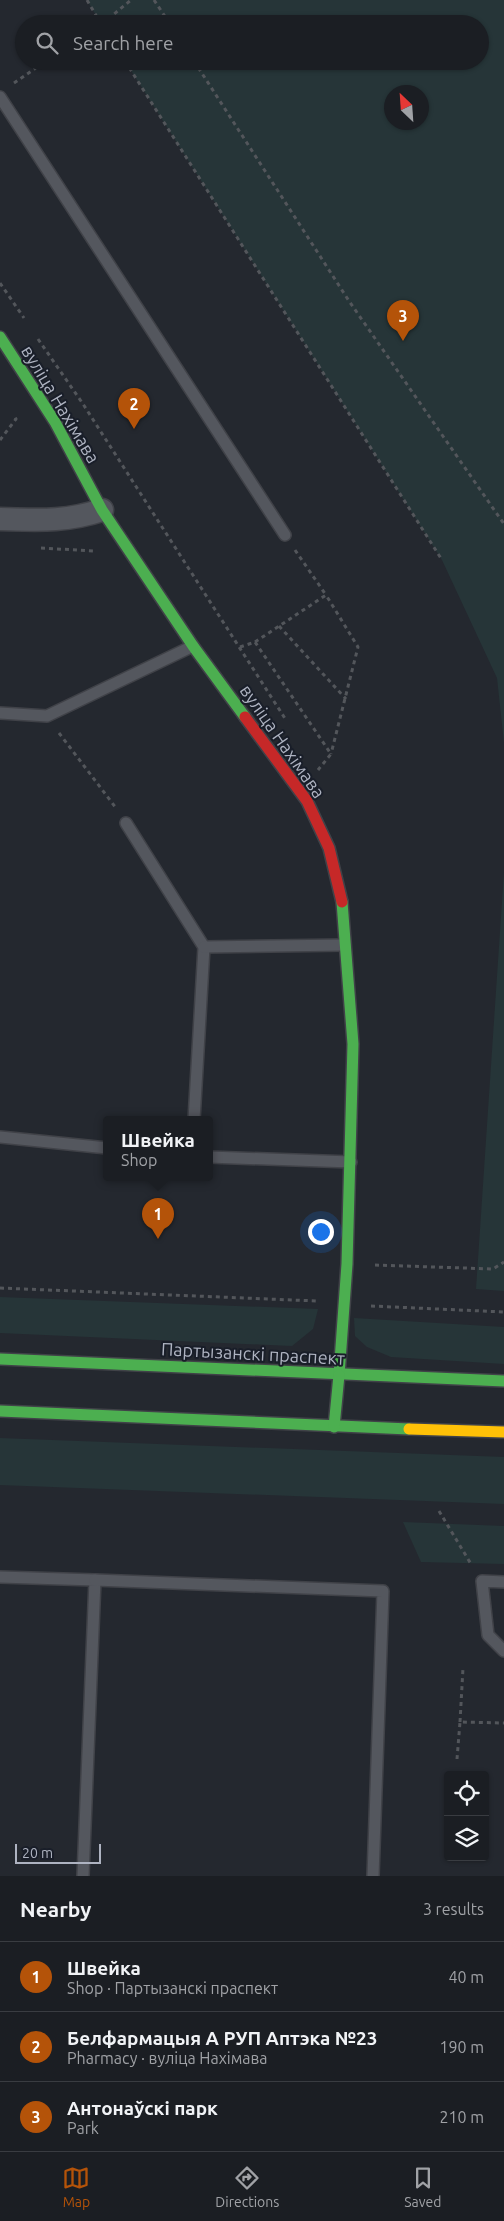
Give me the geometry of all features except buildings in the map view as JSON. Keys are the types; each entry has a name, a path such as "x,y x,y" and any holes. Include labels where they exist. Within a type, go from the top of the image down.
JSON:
{"street":[{"name":"вуліца Нахімава","path":"0,337 55,422 102,510 193,646 308,801 329,848 342,902 352,1044 351,1162 347,1264 334,1427"},
{"path":"0,519 54,520 79,518 102,510"},
{"name":"Партызанскі праспект","path":"0,1359 504,1382"},
{"path":"0,1411 334,1427 504,1432"}],"lane":[{"path":"0,97 285,535"},
{"path":"0,713 47,716 193,646"},
{"path":"126,822 204,947 194,1116"},
{"path":"204,947 346,945"},
{"path":"0,1137 103,1148"},
{"path":"213,1157 351,1162"},
{"path":"0,1577 382,1592 373,1876"},
{"path":"83,1876 95,1580"},
{"path":"504,1582 482,1581 488,1635 504,1651"}],"path":[{"path":"87,0 96,15"},
{"path":"112,15 130,0"},
{"path":"154,0 164,15"},
{"path":"8,87 33,70"},
{"path":"131,70 442,560"},
{"path":"200,70 349,302 504,524"},
{"path":"0,283 27,322"},
{"path":"38,338 83,404 240,647 255,642 326,595"},
{"path":"0,440 16,419 12,413"},
{"path":"37,548 130,552"},
{"path":"296,551 358,647 331,754 318,771"},
{"path":"214,606 218,603"},
{"path":"279,626 346,699"},
{"path":"255,642 331,754"},
{"path":"47,716 126,822"},
{"path":"366,1265 493,1269 504,1262"},
{"path":"0,1288 317,1301"},
{"path":"362,1305 504,1312"},
{"path":"439,1512 482,1581"},
{"path":"457,1759 463,1668"},
{"path":"460,1722 504,1723"}],"shaded area":[{"path":"87,0 504,0 504,743 497,678 442,560 131,70 489,70 489,15 96,15"},
{"path":"504,872 504,1291 476,1289"},
{"path":"0,1297 318,1309 313,1329 292,1346 0,1333"},
{"path":"354,1318 504,1327 504,1364 391,1357 367,1347 355,1336"},
{"path":"0,1438 504,1457 504,1504 0,1485"},
{"path":"403,1522 504,1526 504,1564 421,1562"}],"traffic: fast":[{"path":"0,337 55,422 102,510 193,646 245,717"},
{"path":"339,1375 347,1264 353,1044 342,902"},
{"path":"0,1359 504,1381"},
{"path":"334,1427 339,1375"},
{"path":"0,1411 409,1429"}],"traffic: slow":[{"path":"409,1429 504,1432"}],"traffic: jam":[{"path":"245,717 307,801 329,848 342,902"}],"place":[{"name":"Антонаўскі парк","path":"403,341"},
{"name":"Белфармацыя А РУП Аптэка №23","path":"134,429"},
{"name":"Швейка","path":"158,1239"}]}
